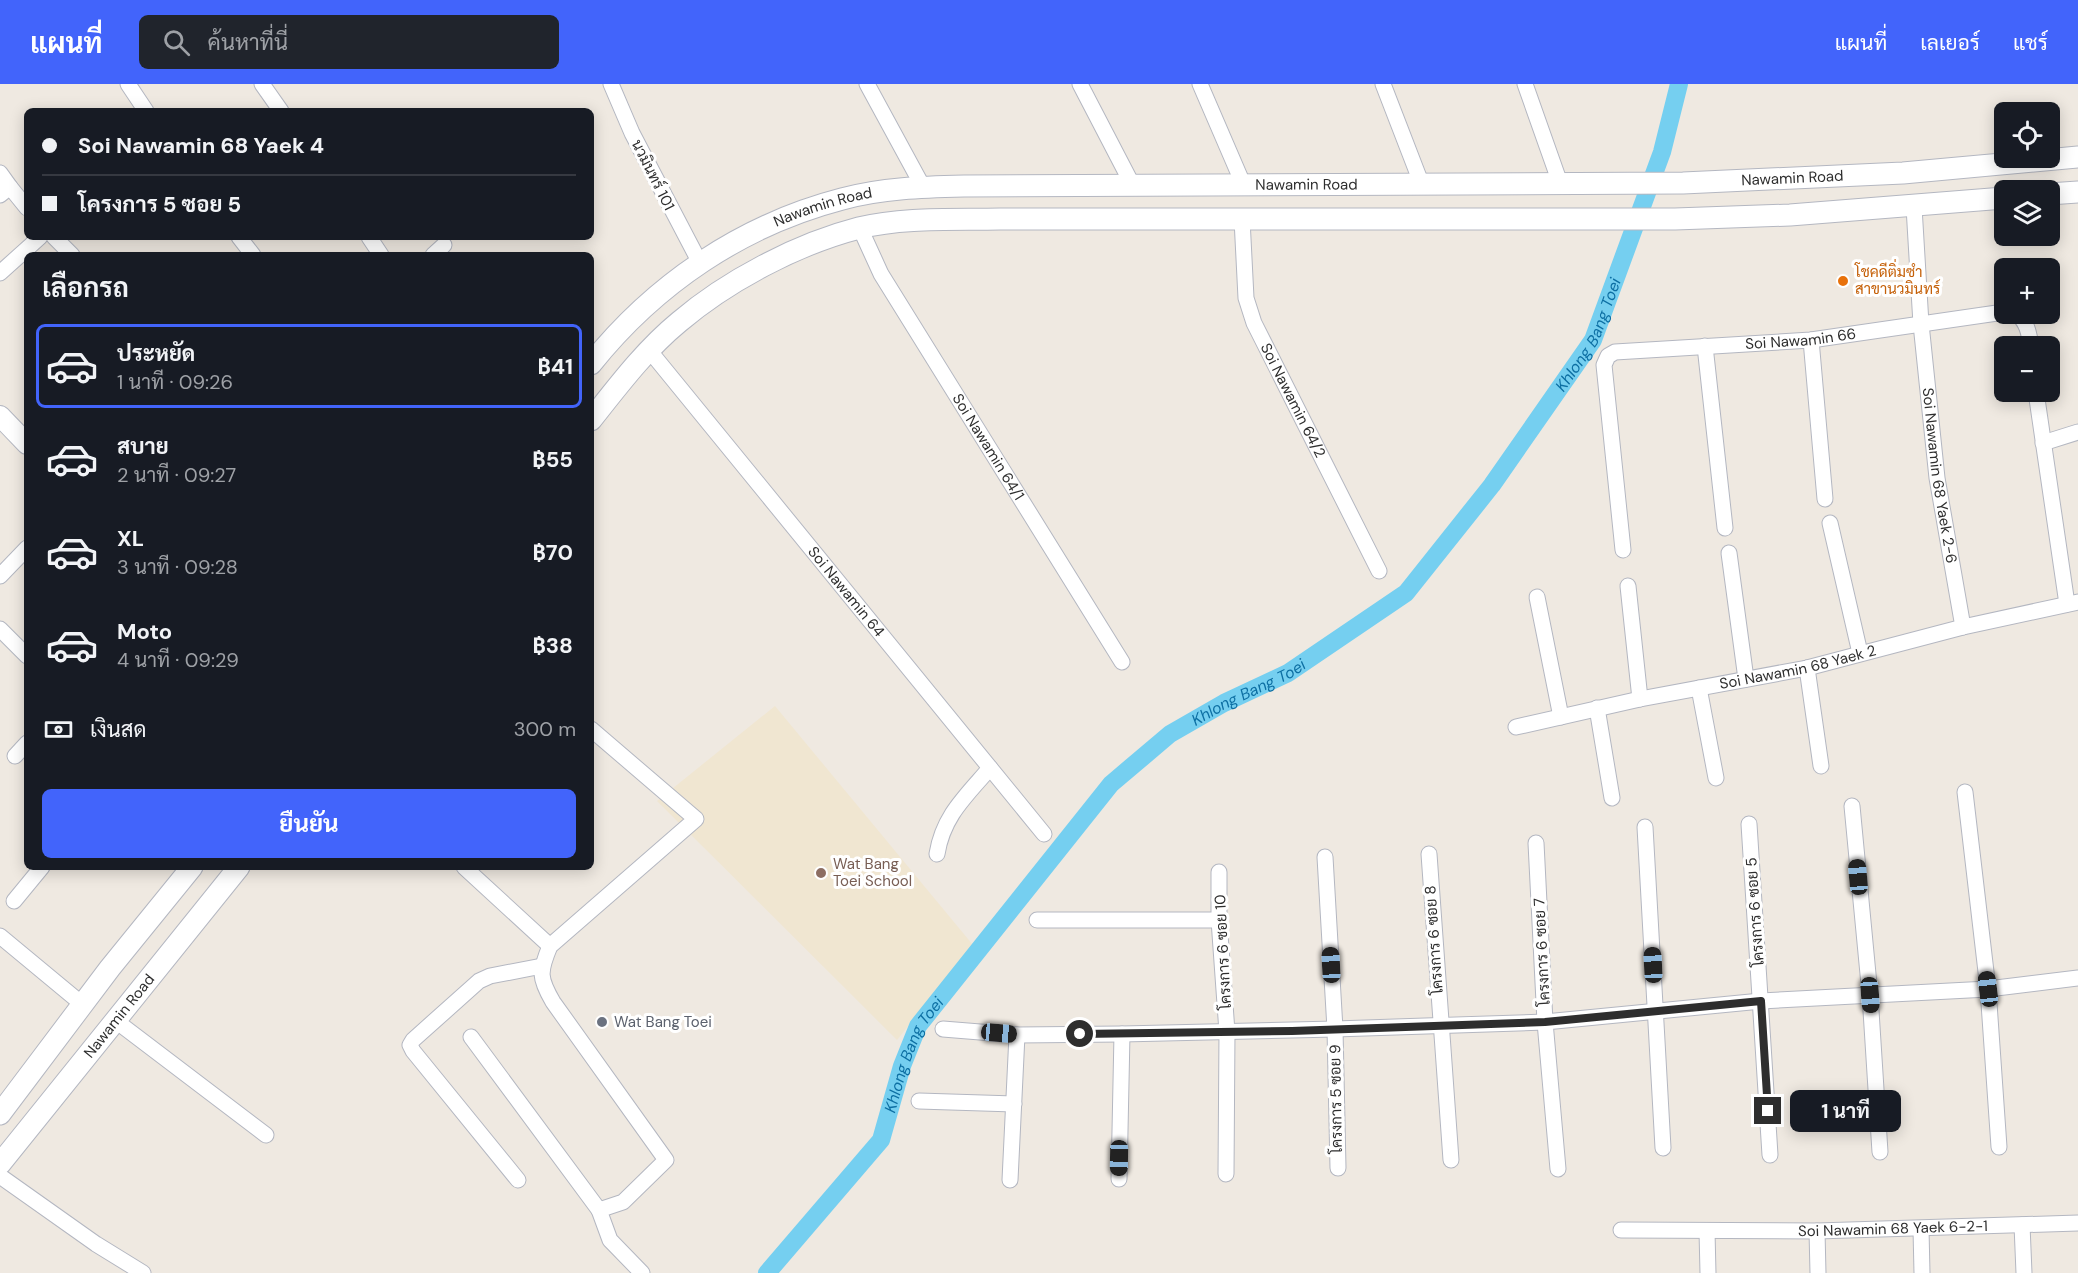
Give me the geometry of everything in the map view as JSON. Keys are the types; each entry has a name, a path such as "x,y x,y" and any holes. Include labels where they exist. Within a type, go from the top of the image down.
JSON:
{"main road":[{"name":"Nawamin Road","path":"594,360 625,324 649,302 700,263 752,233 811,208 843,198 884,191 922,187 1683,183 1903,173 2078,157"},
{"path":"2060,193 2078,192"},
{"name":"Nawamin Road","path":"594,416 649,350 678,322 702,304 745,277 811,245 860,228 900,222 946,220 1675,219 1790,215 1994,199"},
{"path":"0,1114 82,1004 190,870"},
{"name":"Nawamin Road","path":"0,1164 237,870"}],"street":[{"path":"128,84 144,108"},
{"name":"นวมินทร์ 101","path":"611,84 632,133 700,263"},
{"path":"867,84 922,187"},
{"path":"1080,84 1133,186"},
{"path":"1200,84 1244,186"},
{"path":"1383,84 1422,185"},
{"path":"1525,84 1560,183"},
{"path":"267,86 279,108"},
{"path":"0,173 5,191 24,206"},
{"name":"Soi Nawamin 68 Yaek 2-6","path":"1914,207 1921,324 1937,478 1963,627"},
{"name":"Soi Nawamin 64/2","path":"1242,219 1246,298 1254,323 1379,571"},
{"name":"Soi Nawamin 64/1","path":"860,228 881,274 1122,662"},
{"path":"0,273 37,240"},
{"path":"57,240 69,252"},
{"path":"241,240 251,252"},
{"name":"Soi Nawamin 66","path":"1623,550 1604,365 1608,356 1615,352 1811,340 1994,313"},
{"path":"1811,340 1825,499"},
{"path":"1705,346 1725,528"},
{"name":"Soi Nawamin 64","path":"649,350 1044,834"},
{"path":"2037,402 2072,603"},
{"path":"0,416 24,441"},
{"path":"2043,443 2078,432"},
{"path":"1830,523 1860,653"},
{"path":"0,576 24,551"},
{"path":"1729,553 1746,679"},
{"path":"1628,586 1640,699"},
{"path":"1537,597 1561,717"},
{"name":"Soi Nawamin 68 Yaek 2","path":"1516,727 1640,699 1808,668 1963,627 2072,603"},
{"path":"0,629 24,653"},
{"path":"1808,668 1821,766"},
{"path":"1699,688 1716,778"},
{"path":"1597,708 1612,798"},
{"path":"594,732 696,819 550,946 542,966 542,983 553,1002 666,1160 623,1202 599,1210"},
{"path":"15,756 24,746"},
{"path":"937,854 947,819 990,768"},
{"path":"1965,792 1988,989 1999,1147"},
{"path":"1852,806 1870,995 1880,1152"},
{"name":"โครงการ 6 ซอย 5","path":"1749,824 1770,1155"},
{"path":"1645,827 1663,1148"},
{"name":"โครงการ 6 ซอย 7","path":"1536,843 1545,1022 1558,1169"},
{"name":"โครงการ 6 ซอย 8","path":"1429,854 1450,1160"},
{"name":"โครงการ 5 ซอย 9","path":"1325,857 1335,1029 1338,1168"},
{"path":"14,901 40,870"},
{"path":"467,870 550,946"},
{"name":"โครงการ 6 ซอย 10","path":"1219,872 1219,921 1227,1032 1226,1174"},
{"path":"1037,920 1219,921"},
{"path":"0,936 82,1004"},
{"path":"518,1180 410,1046 413,1040 479,981 490,976 542,966"},
{"path":"943,1029 1017,1035 1122,1034 1545,1022 1761,1001 1988,989 2078,978"},
{"path":"116,1021 266,1135"},
{"path":"1119,1179 1122,1034"},
{"path":"1010,1180 1017,1035"},
{"path":"471,1037 599,1210 610,1240 642,1273"},
{"path":"919,1101 1014,1104"},
{"path":"0,1176 96,1244 143,1273"},
{"name":"Soi Nawamin 68 Yaek 6-2-1","path":"1621,1230 1817,1231 2078,1223"},
{"path":"2022,1225 2024,1273"},
{"path":"1921,1229 1922,1273"},
{"path":"1707,1231 1708,1273"},
{"path":"1817,1231 1818,1273"}],"shaded area":[{"name":"Wat Bang Toei School","path":"775,706 973,945 897,1040 657,801"}],"waterway":[{"name":"Khlong Bang Toei","path":"767,1273 881,1140 902,1066 918,1026 1111,784 1170,734 1224,703 1288,673 1406,593 1492,485 1593,340 1662,152 1679,84"}],"place":[{"name":"โชคดีติ่มซำ สาขานวมินทร์","path":"1843,281"},
{"name":"Wat Bang Toei School","path":"821,873"},
{"name":"Wat Bang Toei","path":"602,1022"}],"route":[{"path":"1080,1034 1292,1031 1545,1022 1761,1001 1768,1111"}]}
